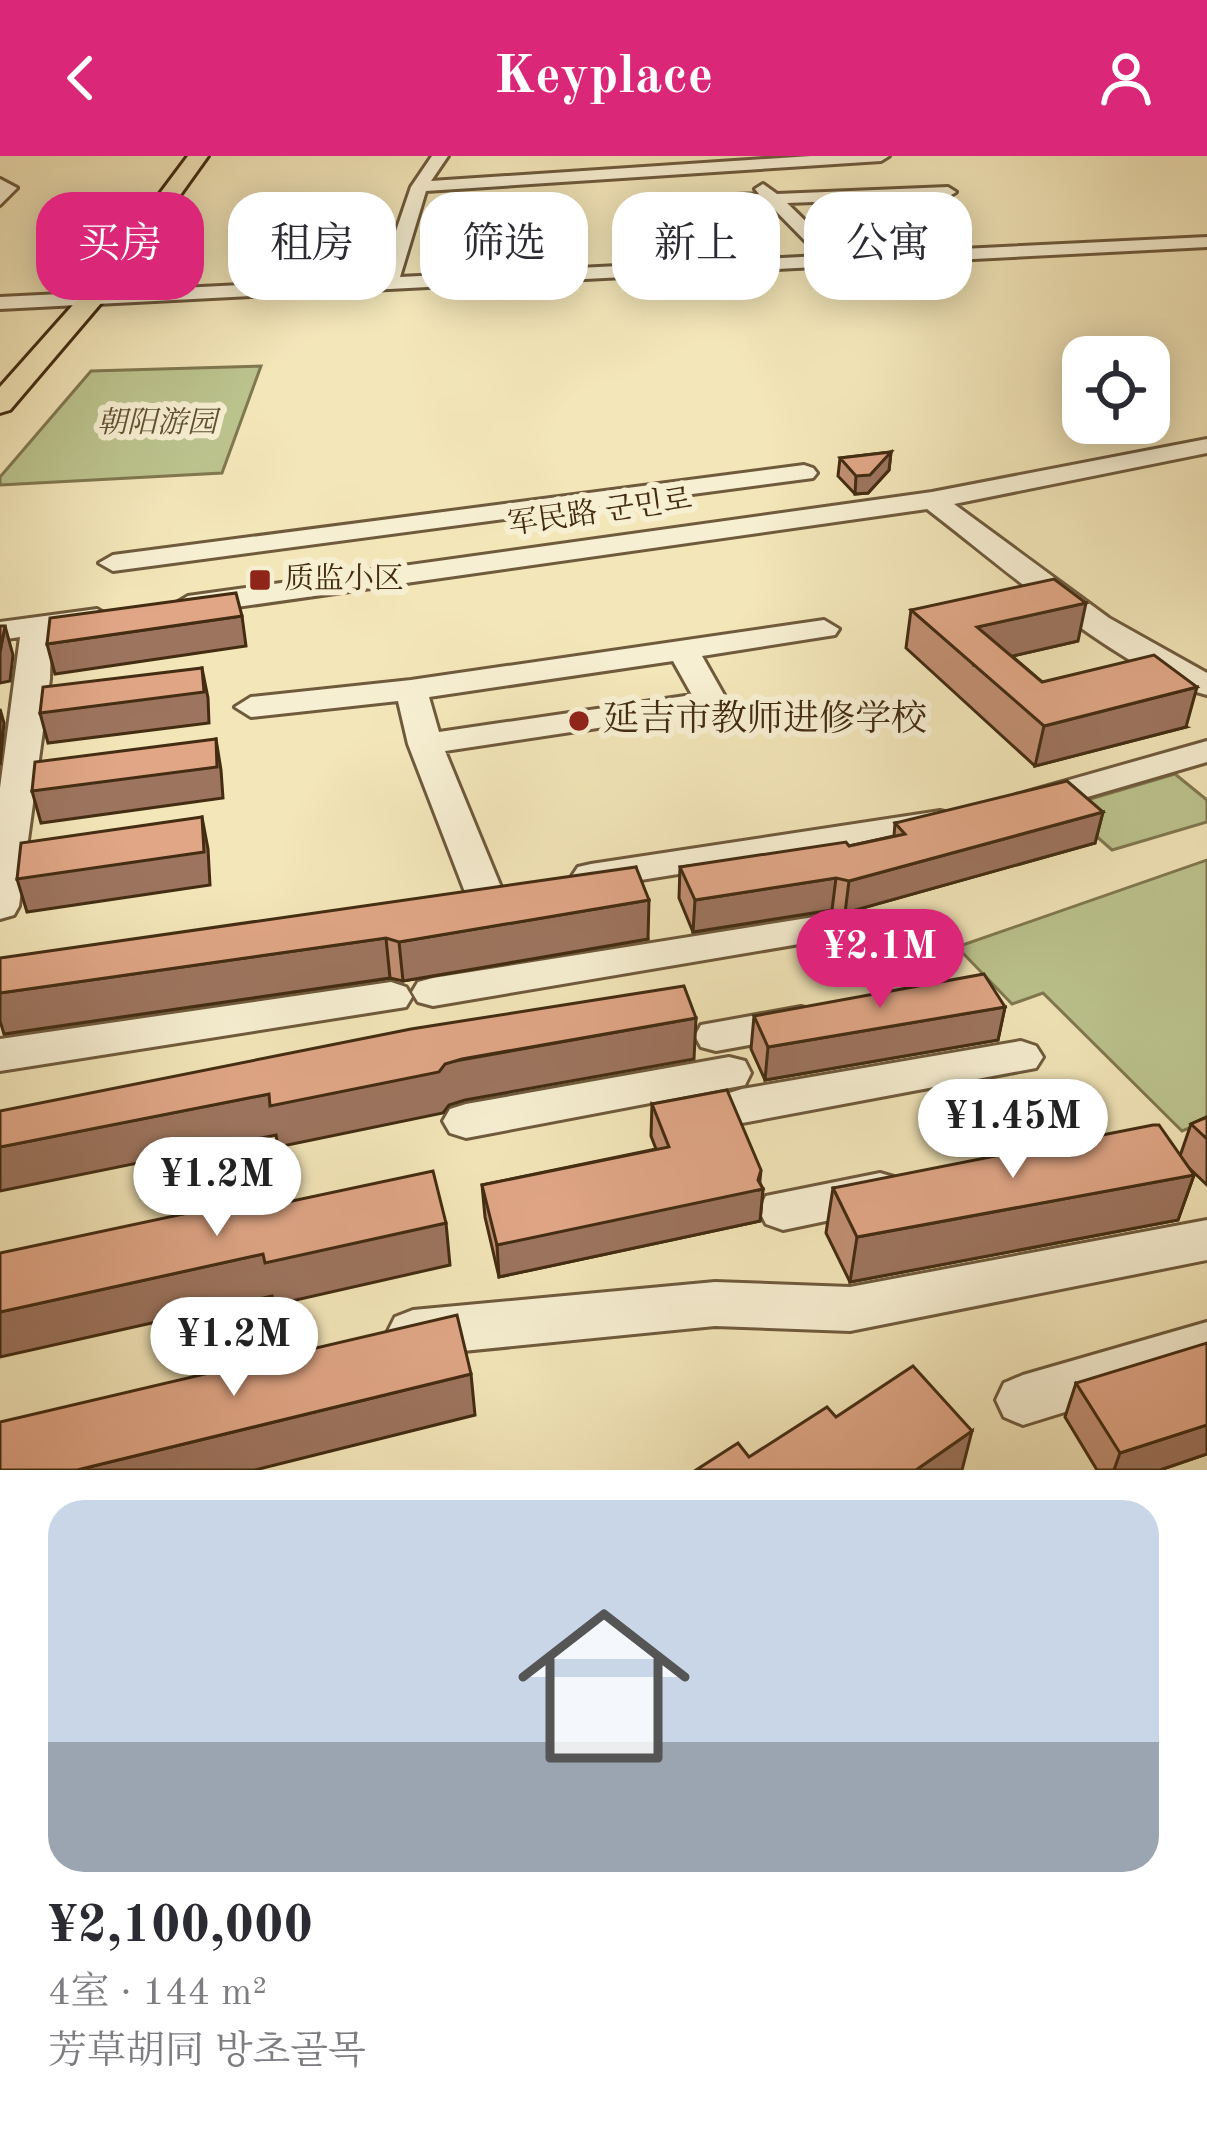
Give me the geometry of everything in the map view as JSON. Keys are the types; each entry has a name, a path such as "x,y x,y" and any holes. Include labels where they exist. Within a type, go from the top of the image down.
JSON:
{"main road":[{"path":"175,192 198,156"},
{"path":"0,404 95,300"}],"street":[{"path":"396,258 419,187 440,156"},
{"path":"419,187 881,156"},
{"path":"755,179 765,192"},
{"path":"0,184 9,188 0,200"},
{"path":"780,208 804,231"},
{"path":"972,252 1207,242"},
{"path":"396,280 804,259"},
{"path":"0,303 58,300"},
{"name":"军民路 군민로","path":"160,609 932,500 1207,446"},
{"path":"113,563 804,473"},
{"path":"932,500 1093,620 1167,667 1207,685"},
{"path":"523,509 548,554"},
{"path":"0,632 114,615"},
{"path":"0,906 34,679 36,626"},
{"path":"251,707 411,690 824,629"},
{"path":"425,744 712,702 683,650"},
{"path":"411,690 425,744 484,892"},
{"path":"438,899 983,813 1207,751"},
{"path":"0,1055 833,927"},
{"path":"729,1072 848,1014"},
{"path":"466,1121 729,1072 1021,1057"},
{"path":"783,1210 920,1184"},
{"path":"364,1342 472,1325 715,1304 850,1310 1207,1240"},
{"path":"1023,1400 1207,1345"}],"green space":[{"name":"朝阳游园","path":"261,366 222,473 0,485 0,477 91,371"},
{"path":"1175,774 1207,800 1207,822 1112,850 1063,807"},
{"path":"1207,860 1207,1121 1182,1131 1043,993 1012,1004 957,947"}],"building":[{"path":"891,452 870,475 856,476 840,458"},
{"path":"1054,579 1086,603 977,627 1042,682 1154,655 1197,687 1044,726 911,610"},
{"path":"236,593 242,616 47,644 50,618"},
{"path":"202,668 204,692 40,713 43,687"},
{"path":"216,739 217,767 32,791 35,762"},
{"path":"1067,781 1103,812 849,881 836,878 695,900 680,867 846,842 849,846 905,834 895,823"},
{"path":"202,817 204,852 17,879 21,843"},
{"path":"636,867 649,900 399,942 386,938 0,993 0,958"},
{"path":"984,974 1005,1007 768,1047 754,1016"},
{"path":"684,986 696,1018 462,1059 445,1064 439,1072 270,1106 269,1094 0,1147 0,1111 411,1029"},
{"path":"727,1090 761,1170 758,1180 763,1189 497,1245 482,1185 669,1147 652,1104"},
{"path":"1207,1117 1207,1139 1191,1124"},
{"path":"1159,1125 1194,1175 857,1237 833,1188"},
{"path":"433,1171 446,1223 265,1263 263,1254 0,1312 0,1253 263,1197 264,1207"},
{"path":"457,1315 471,1374 77,1470 0,1470 0,1422"},
{"path":"1207,1343 1207,1425 1120,1453 1076,1383"},
{"path":"913,1366 972,1431 916,1470 696,1470 738,1443 749,1457 827,1407 836,1417"}],"place":[{"name":"质监小区","path":"260,580"},
{"name":"延吉市教师进修学校","path":"579,721"}]}
